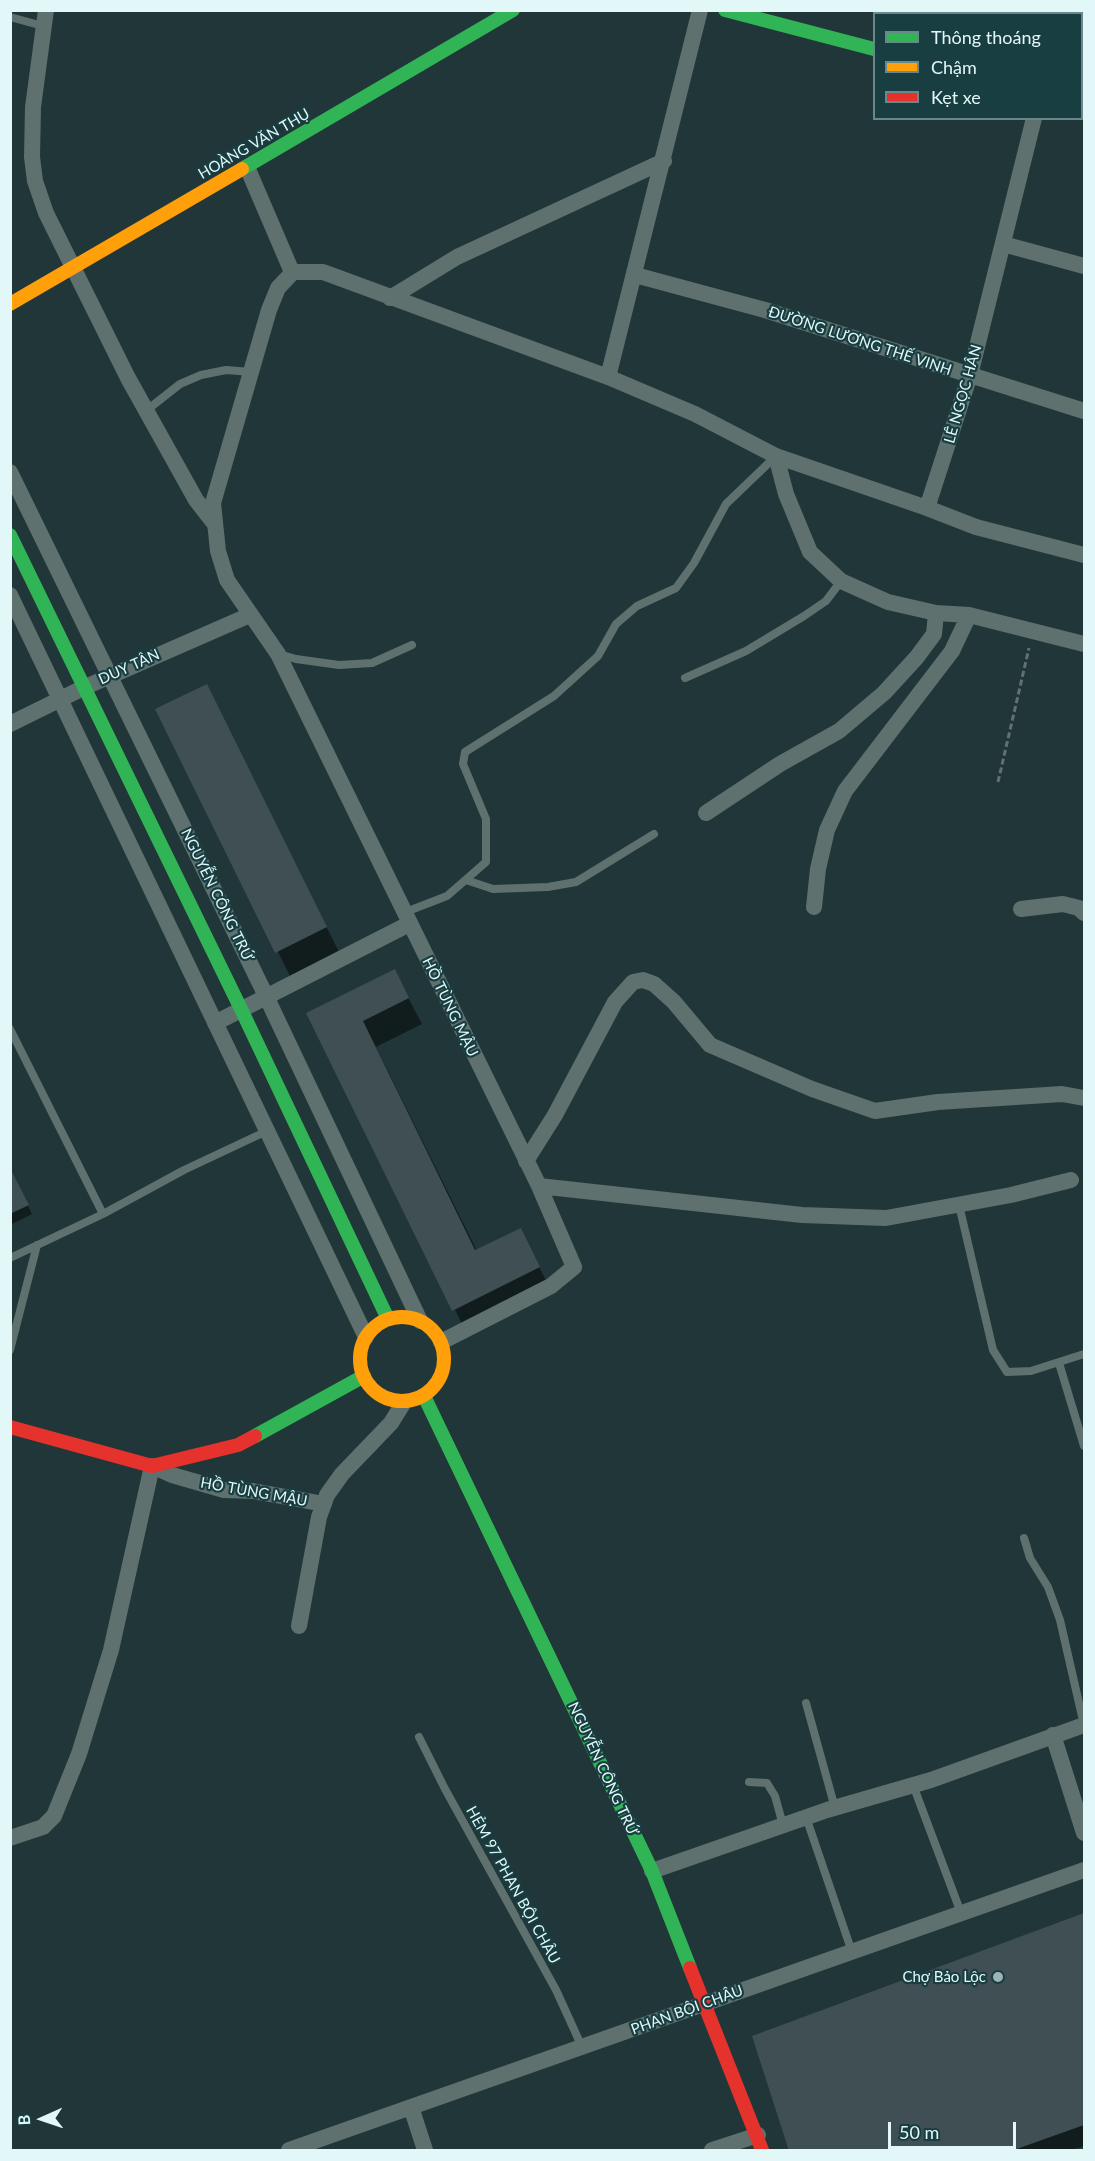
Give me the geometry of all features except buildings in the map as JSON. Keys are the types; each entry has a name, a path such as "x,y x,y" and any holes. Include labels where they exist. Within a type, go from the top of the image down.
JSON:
{"street":[{"name":"HOÀNG VĂN THỤ","path":"10,304 513,10"},
{"path":"608,377 700,10"},
{"path":"725,10 873,49"},
{"path":"44,18 33,107 32,157 35,181 46,213 147,410 196,500 214,523"},
{"name":"LÊ NGỌC HÂN","path":"927,508 970,375 1034,120"},
{"path":"390,298 457,257 664,161"},
{"path":"247,167 292,272"},
{"path":"1003,244 1084,266"},
{"path":"214,523 213,503 268,310 278,288 292,272 323,272 608,377 695,414 776,456 976,527 1084,555"},
{"name":"ĐƯỜNG LƯƠNG THẾ VINH","path":"635,275 765,310 1084,411"},
{"path":"776,456 789,503 810,552 841,581 888,602 936,613 969,615 1084,644"},
{"name":"NGUYỄN CÔNG TRỨ","path":"10,472 111,675 420,1321"},
{"name":"HỒ TÙNG MẬU","path":"214,523 227,580 278,654 406,919 539,1186 574,1267 550,1286 441,1342"},
{"name":"NGUYỄN CÔNG TRỨ","path":"10,535 241,1009 388,1319"},
{"path":"10,596 366,1337"},
{"path":"706,813 780,764 839,731 884,693 917,657 934,634 936,613"},
{"name":"DUY TÂN","path":"10,724 111,675 250,615"},
{"path":"814,907 818,869 827,830 845,792 873,751 916,701 952,651 969,615"},
{"path":"1022,909 1063,904 1079,908 1084,913"},
{"path":"215,1023 406,919"},
{"path":"526,1161 555,1115 615,1002 633,982 643,980 654,984 674,1002 710,1045 813,1089 875,1111 938,1102 1062,1094 1084,1098"},
{"path":"539,1186 846,1218 894,1217 1071,1180"},
{"path":"400,1317 420,1321 436,1333 441,1342 444,1352 442,1372 432,1389 424,1395 404,1402 394,1401 376,1392 364,1376 360,1356 366,1337 388,1319 400,1317"},
{"name":"HỒ TÙNG MẬU","path":"152,1466 238,1445 364,1376"},
{"name":"NGUYỄN CÔNG TRỨ","path":"424,1395 652,1871 760,2143"},
{"path":"299,1626 327,1495 342,1474 391,1423 404,1402"},
{"name":"HỒ TÙNG MẬU","path":"10,1426 152,1466 172,1475 224,1490 253,1491 324,1504"},
{"path":"10,1838 43,1827 54,1816 79,1754 111,1650 152,1466"},
{"path":"652,1871 806,1817 913,1785 1084,1725"},
{"path":"1053,1736 1084,1833"},
{"name":"PHAN BỘI CHÂU","path":"289,2151 1084,1870"},
{"path":"411,2108 425,2151"},
{"path":"712,2151 760,2143"}],"lane":[{"path":"10,17 44,18"},
{"path":"147,410 180,384 201,375 226,370 251,372"},
{"path":"406,919 447,896 486,862 486,819 463,764 465,752 554,696 598,656 616,624 637,606 676,588 694,563 726,504 776,456"},
{"path":"685,678 746,651 804,616 826,601 841,581"},
{"path":"278,654 339,665 372,663 412,645"},
{"path":"465,880 493,889 548,887 576,882 654,834"},
{"path":"10,1029 103,1214"},
{"path":"10,1258 103,1214 184,1170 267,1131"},
{"path":"959,1205 993,1350 1007,1372 1031,1371 1084,1354"},
{"path":"10,1350 37,1245"},
{"path":"1059,1363 1084,1446"},
{"path":"1024,1538 1030,1558 1048,1587 1060,1620 1084,1725"},
{"path":"806,1703 835,1808"},
{"name":"HẺM 97 PHAN BỘI CHÂU","path":"419,1737 445,1789 556,1990 582,2047"},
{"path":"749,1782 767,1783 775,1796 783,1825"},
{"path":"913,1785 961,1913"},
{"path":"806,1817 852,1952"}],"path":[{"path":"998,782 1032,631"}],"traffic: fast":[{"path":"242,169 513,10"},
{"path":"725,10 873,49"},
{"path":"10,535 241,1009 388,1319"},
{"path":"255,1436 364,1376"},
{"path":"424,1396 652,1871 690,1968"}],"traffic: slow":[{"path":"10,304 242,169"},
{"path":"402,1317 418,1320 432,1329 441,1343 444,1359 441,1375 432,1389 418,1398 402,1401 386,1398 372,1389 363,1375 360,1359 363,1343 372,1329 386,1320 402,1317"}],"traffic: jam":[{"path":"10,1427 152,1466 238,1445 255,1436"},
{"path":"690,1968 762,2150"}],"place":[{"name":"Chợ Bảo Lộc","path":"998,1977"}]}
